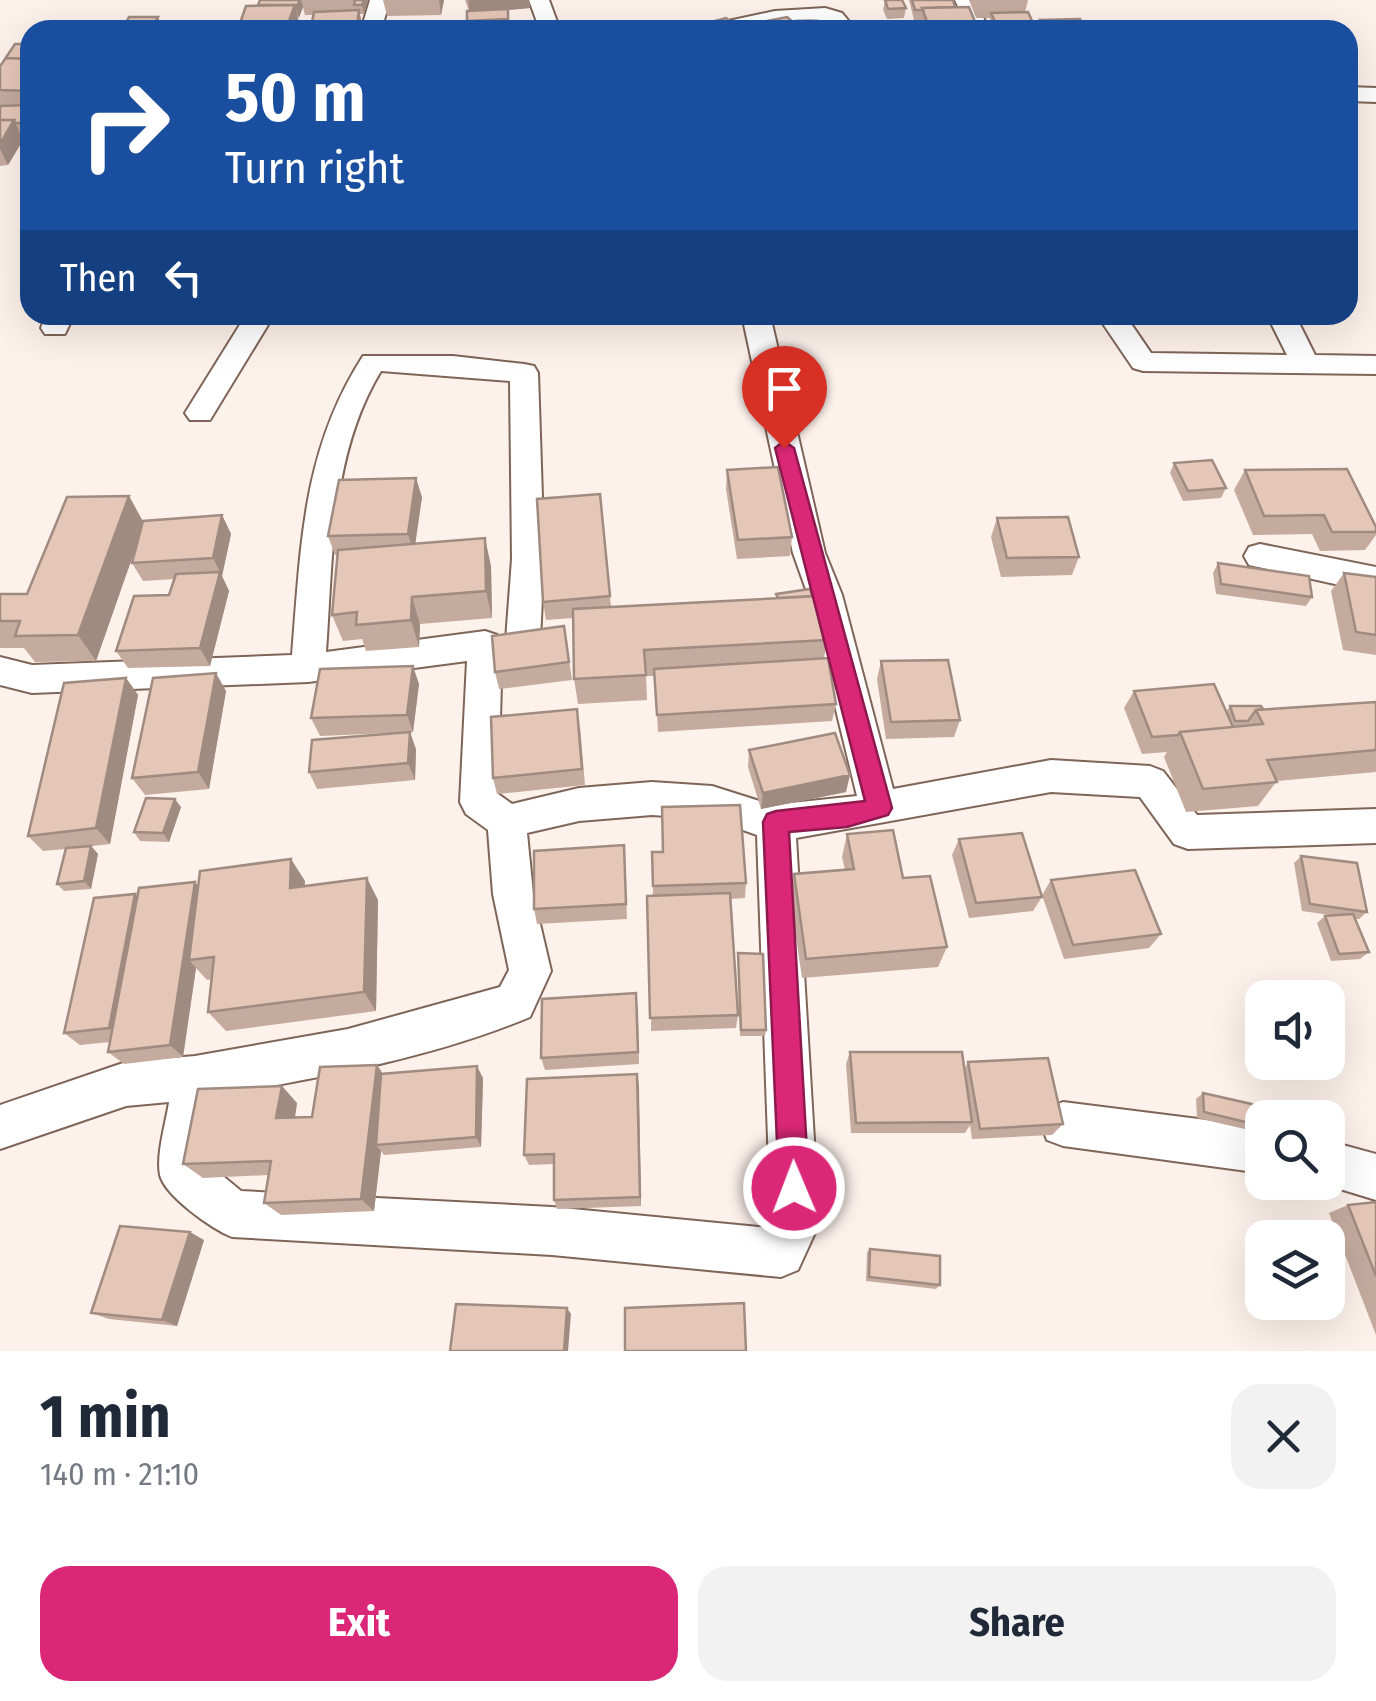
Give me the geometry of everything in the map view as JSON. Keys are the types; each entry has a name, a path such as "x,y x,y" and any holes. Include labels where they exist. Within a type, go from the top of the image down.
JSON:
{"street":[{"path":"747,20 824,14 838,20"},
{"path":"200,413 254,325"},
{"path":"758,325 810,554 825,595 879,808"},
{"path":"1118,325 1143,362 1376,365"},
{"path":"1286,325 1306,364"},
{"path":"308,668 321,508 350,400 373,362 453,365 524,374 528,559 523,640"},
{"path":"1260,556 1376,580"},
{"path":"787,599 825,595"},
{"path":"0,671 32,679 308,668 557,633"},
{"path":"0,1127 126,1084 195,1078 348,1051 479,1017 515,1002 530,972 513,894 507,822 479,802 485,645"},
{"path":"507,822 548,810 623,797 704,801 776,822 847,816 1053,776 1150,782 1188,832 1376,826"},
{"path":"195,1078 182,1172 232,1214 552,1231 780,1253 795,1224 776,822"},
{"path":"1063,1124 1245,1148"},
{"path":"1345,1169 1376,1177"}],"building":[{"path":"260,0 300,0 296,8 258,5"},
{"path":"885,0 902,0 906,8 888,9"},
{"path":"912,0 953,0 955,7 915,10"},
{"path":"295,5 289,20 241,20 246,6"},
{"path":"969,7 974,20 926,20 922,8"},
{"path":"508,9 508,19 467,20 467,11"},
{"path":"359,10 358,20 312,20 314,12"},
{"path":"1028,12 1032,20 994,20 991,13"},
{"path":"129,17 158,17 156,20 127,20"},
{"path":"15,44 20,44 20,59 6,58 3,62"},
{"path":"6,58 20,59 20,91 0,90 0,66"},
{"path":"20,105 20,123 0,120 0,106"},
{"path":"0,120 14,120 0,144"},
{"path":"1212,460 1226,488 1188,491 1174,463"},
{"path":"778,467 792,537 738,540 727,470"},
{"path":"1347,469 1376,532 1332,532 1324,515 1264,516 1245,470"},
{"path":"416,478 408,534 328,536 339,480"},
{"path":"600,494 610,596 543,602 537,499"},
{"path":"129,496 78,635 15,636 20,621 0,621 0,594 27,594 67,497"},
{"path":"222,515 213,558 132,563 143,521"},
{"path":"1068,517 1079,557 1007,558 997,518"},
{"path":"485,538 486,591 412,597 411,620 356,625 357,612 332,615 338,550"},
{"path":"1218,563 1309,576 1312,597 1221,584"},
{"path":"220,572 200,648 116,651 134,596 169,595 176,574"},
{"path":"1344,573 1376,577 1376,635 1356,632"},
{"path":"810,589 812,596 778,598 776,594"},
{"path":"819,596 827,640 644,650 646,675 574,679 573,609"},
{"path":"564,626 569,662 495,672 492,636"},
{"path":"828,658 836,704 657,715 654,669"},
{"path":"948,660 960,720 891,722 881,661"},
{"path":"413,666 407,715 311,718 320,669"},
{"path":"216,673 198,772 132,778 153,678"},
{"path":"126,678 96,828 28,836 64,683"},
{"path":"1214,684 1233,727 1152,737 1134,691"},
{"path":"1376,702 1376,750 1267,760 1277,782 1203,789 1180,732 1263,724 1256,710"},
{"path":"1230,706 1263,709 1256,710 1248,721 1235,721"},
{"path":"577,709 582,769 493,778 491,717"},
{"path":"410,732 408,763 309,772 312,740"},
{"path":"835,733 850,775 763,793 749,750"},
{"path":"146,798 175,799 163,833 134,832"},
{"path":"740,805 746,883 653,886 652,852 663,852 662,807"},
{"path":"893,830 903,878 930,876 947,947 806,959 794,874 854,869 847,834"},
{"path":"1022,833 1042,897 976,903 959,839"},
{"path":"624,845 626,904 534,909 534,851"},
{"path":"91,846 84,881 57,884 66,848"},
{"path":"1301,856 1357,863 1367,912 1310,904"},
{"path":"291,859 290,888 367,878 364,992 208,1012 214,957 189,960 200,871"},
{"path":"1135,870 1161,934 1073,945 1051,880"},
{"path":"195,882 170,1045 108,1052 139,888"},
{"path":"730,893 738,1015 650,1018 647,896"},
{"path":"135,894 109,1028 64,1033 94,898"},
{"path":"1353,914 1369,952 1339,954 1325,916"},
{"path":"738,953 763,954 766,1030 741,1030"},
{"path":"636,993 638,1052 541,1058 542,999"},
{"path":"850,1052 962,1052 972,1122 856,1123"},
{"path":"1048,1058 1063,1124 980,1129 968,1062"},
{"path":"377,1065 361,1199 264,1203 271,1161 183,1164 198,1089 282,1086 276,1118 312,1117 320,1067"},
{"path":"477,1066 476,1137 376,1145 381,1074"},
{"path":"637,1074 640,1197 554,1200 554,1154 524,1155 527,1079"},
{"path":"1203,1093 1245,1103 1245,1122 1204,1112"},
{"path":"1376,1202 1376,1276 1348,1205"},
{"path":"120,1226 190,1232 162,1320 91,1313"},
{"path":"870,1249 940,1256 940,1285 869,1277"},
{"path":"744,1303 746,1351 625,1351 625,1308"},
{"path":"456,1304 567,1308 564,1351 450,1351"}],"route":[{"path":"784,448 879,808 847,816 776,822 794,1188"}]}
